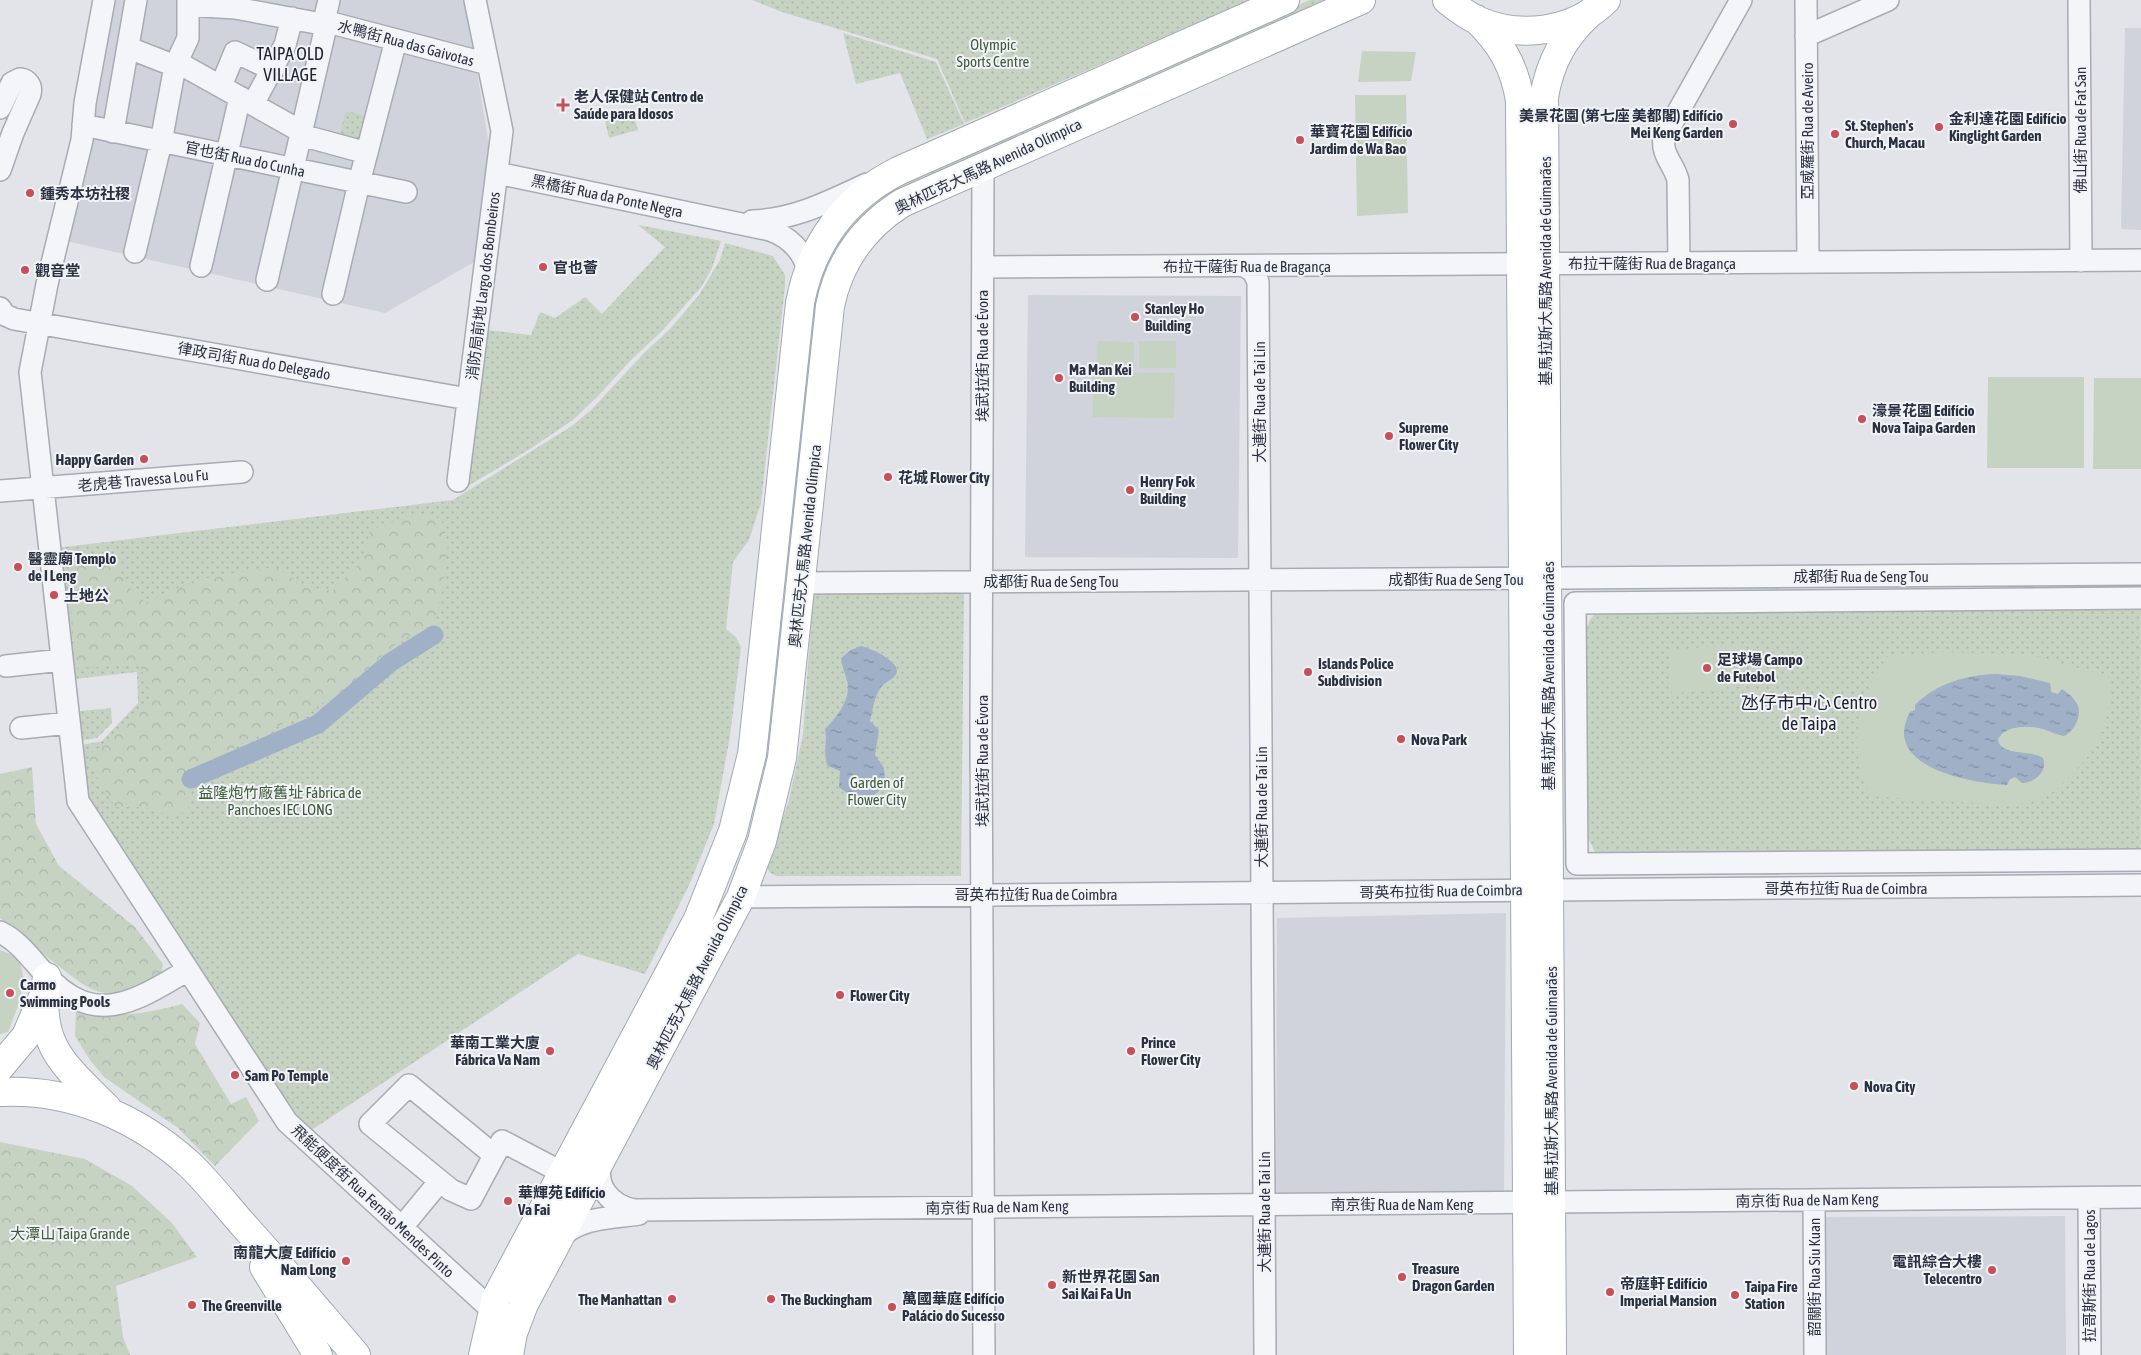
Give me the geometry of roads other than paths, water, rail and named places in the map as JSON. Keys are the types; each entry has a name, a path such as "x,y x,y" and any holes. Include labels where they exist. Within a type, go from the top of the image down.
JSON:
{"main road":[{"name":"奧林匹克大馬路 Avenida Olímpica","path":"483,1355 496,1298 698,919 734,832 752,754 800,303 808,270 825,237 842,214 862,194 898,171 1285,0"},
{"name":"奧林匹克大馬路 Avenida Olímpica","path":"509,1355 513,1333 521,1311 740,897 762,841 782,758 830,306 840,272 851,252 862,237 892,209 910,199 1361,0"},
{"path":"1454,7 1496,27 1515,31 1534,31 1571,23 1598,6"},
{"name":"基馬拉斯大馬路 Avenida de Guimarães","path":"1528,1355 1539,1203 1533,264 1544,97 1548,78 1554,59 1564,41 1576,26 1598,6"},
{"name":"基馬拉斯大馬路 Avenida de Guimarães","path":"1454,7 1490,33 1502,48 1511,65 1517,83 1533,264"},
{"path":"768,603 781,599 794,602 801,585 797,568 784,568 773,561"},
{"path":"0,1067 19,1046 32,1025 42,1001 47,977 44,1012 53,1047 68,1069 112,1113"},
{"path":"0,1092 62,1096 112,1113 150,1133 191,1166 227,1207 316,1335 356,1355"},
{"name":"基馬拉斯大馬路 Avenida de Guimarães","path":"1539,1203 1552,1355"}],"street":[{"name":"飛能便度街 Rua Fernão Mendes Pinto","path":"104,0 86,93 83,131 47,284 30,372 78,801 287,1122 493,1311"},
{"path":"113,132 136,0"},
{"path":"267,280 326,23 329,0"},
{"name":"消防局前地 Largo dos Bombeiros","path":"458,481 502,131 476,0"},
{"path":"1679,263 1678,180 1675,170 1665,153 1664,139 1667,130 1741,0"},
{"name":"亞威羅街 Rua de Aveiro","path":"1806,0 1808,262"},
{"path":"1806,36 1888,0"},
{"name":"佛山街 Rua de Fat San","path":"2079,0 2081,260"},
{"path":"135,252 161,142 176,64 188,38 188,3"},
{"name":"水鴨街 Rua das Gaivotas","path":"188,3 236,4 292,18 326,23 488,64"},
{"path":"201,266 227,155 247,101 273,70 285,45 292,18"},
{"path":"98,31 130,42 221,86 301,134 366,154"},
{"path":"333,294 359,182 396,40"},
{"path":"221,86 235,52 273,70"},
{"path":"0,108 12,83 18,80 26,82 30,86 31,93 6,130 0,170"},
{"path":"86,93 120,100"},
{"name":"官也街 Rua do Cunha","path":"83,131 113,132 406,192"},
{"name":"埃武拉街 Rua de Évora","path":"982,167 984,267 981,274 984,1355"},
{"name":"黑橋街 Rua da Ponte Negra","path":"717,218 760,220 788,216 815,208 898,171"},
{"name":"黑橋街 Rua da Ponte Negra","path":"497,173 766,228 779,233 791,242 800,252 808,270"},
{"name":"布拉干薩街 Rua de Bragança","path":"984,267 2141,260"},
{"path":"1244,266 1253,271 1258,282"},
{"path":"1258,282 1262,271 1272,266"},
{"name":"大連街 Rua de Tai Lin","path":"1258,282 1265,1355"},
{"name":"律政司街 Rua do Delegado","path":"0,308 11,318 39,324 468,398"},
{"name":"老虎巷 Travessa Lou Fu","path":"0,491 242,472"},
{"name":"成都街 Rua de Seng Tou","path":"801,585 982,582 2141,574"},
{"path":"2141,598 1575,603 1575,612 1576,864 2141,860"},
{"path":"6,666 62,660"},
{"path":"21,728 69,723"},
{"name":"哥英布拉街 Rua de Coimbra","path":"740,897 2141,885"},
{"path":"0,932 18,944 62,991 77,1000 93,1005 116,1005 138,999 188,970"},
{"path":"494,1155 409,1085 370,1124 451,1190 470,1199 502,1141 563,1173"},
{"name":"南京街 Rua de Nam Keng","path":"602,1157 600,1181 605,1192 623,1208 635,1210 2141,1197"},
{"path":"402,1227 440,1181"},
{"name":"拉哥斯街 Rua de Lagos","path":"2089,1198 2090,1355"},
{"name":"韶關街 Rua Siu Kuan","path":"1814,1200 1815,1355"},
{"name":"南京街 Rua de Nam Keng","path":"556,1243 570,1229 582,1224 664,1210"}],"water":[{"path":"861,646 871,649 888,659 893,663 897,672 880,689 874,702 870,721 879,730 875,755 884,768 885,782 878,792 862,804 839,787 840,771 828,766 825,756 825,729 841,710 848,692 841,658 851,650"},
{"path":"1996,674 2020,676 2050,683 2051,692 2058,694 2062,689 2071,696 2079,708 2077,723 2064,736 2040,728 2020,727 2007,731 1998,739 2000,745 2010,751 2037,755 2043,758 2044,768 2042,772 2036,778 2027,782 2022,783 2015,777 2010,779 2007,785 1991,784 1952,776 1918,759 1907,746 1904,731 1910,712 1915,710 1915,705 1933,691 1952,682 1974,676"}],"waterway":[{"path":"191,779 318,724 391,662 434,635"}],"place":[{"name":"老人保健站 Centro de Saúde para Idosos","path":"563,105"},
{"name":"美景花園 (第七座 美都閣) Edifício Mei Keng Garden","path":"1733,124"},
{"name":"金利達花園 Edifício Kinglight Garden","path":"1939,127"},
{"name":"St. Stephen's Church, Macau","path":"1835,134"},
{"name":"華寶花園 Edifício Jardim de Wa Bao","path":"1300,140"},
{"name":"鍾秀本坊社稷","path":"30,193"},
{"name":"官也薈","path":"543,267"},
{"name":"觀音堂","path":"25,270"},
{"name":"Stanley Ho Building","path":"1135,317"},
{"name":"Ma Man Kei Building","path":"1059,378"},
{"name":"濠景花園 Edifício Nova Taipa Garden","path":"1862,419"},
{"name":"Supreme Flower City","path":"1389,436"},
{"name":"Happy Garden","path":"144,459"},
{"name":"花城 Flower City","path":"888,477"},
{"name":"Henry Fok Building","path":"1130,490"},
{"name":"醫靈廟 Templo de I Leng","path":"18,567"},
{"name":"土地公","path":"54,595"},
{"name":"足球場 Campo de Futebol","path":"1707,668"},
{"name":"Islands Police Subdivision","path":"1308,672"},
{"name":"Nova Park","path":"1401,739"},
{"name":"Carmo Swimming Pools","path":"10,993"},
{"name":"Flower City","path":"840,995"},
{"name":"華南工業大廈 Fábrica Va Nam","path":"550,1051"},
{"name":"Prince Flower City","path":"1131,1051"},
{"name":"Sam Po Temple","path":"235,1075"},
{"name":"Nova City","path":"1854,1086"},
{"name":"華輝苑 Edifício Va Fai","path":"508,1201"},
{"name":"南龍大廈 Edifício Nam Long","path":"346,1261"},
{"name":"電訊綜合大樓 Telecentro","path":"1992,1270"},
{"name":"Treasure Dragon Garden","path":"1402,1277"},
{"name":"新世界花園 San Sai Kai Fa Un","path":"1052,1285"},
{"name":"帝庭軒 Edifício Imperial Mansion","path":"1610,1292"},
{"name":"Taipa Fire Station","path":"1735,1295"},
{"name":"The Manhattan","path":"672,1299"},
{"name":"The Buckingham","path":"771,1299"},
{"name":"The Greenville","path":"192,1305"},
{"name":"萬國華庭 Edifício Palácio do Sucesso","path":"892,1307"}],"district":[{"name":"TAIPA OLD VILLAGE","path":"290,63"},
{"name":"氹仔市中心 Centro de Taipa","path":"1809,712"}],"park label":[{"name":"Olympic Sports Centre","path":"993,52"},
{"name":"Garden of Flower City","path":"877,790"},
{"name":"益隆炮竹廠舊址 Fábrica de Panchoes IEC LONG","path":"280,800"},
{"name":"大潭山 Taipa Grande","path":"70,1233"}]}
